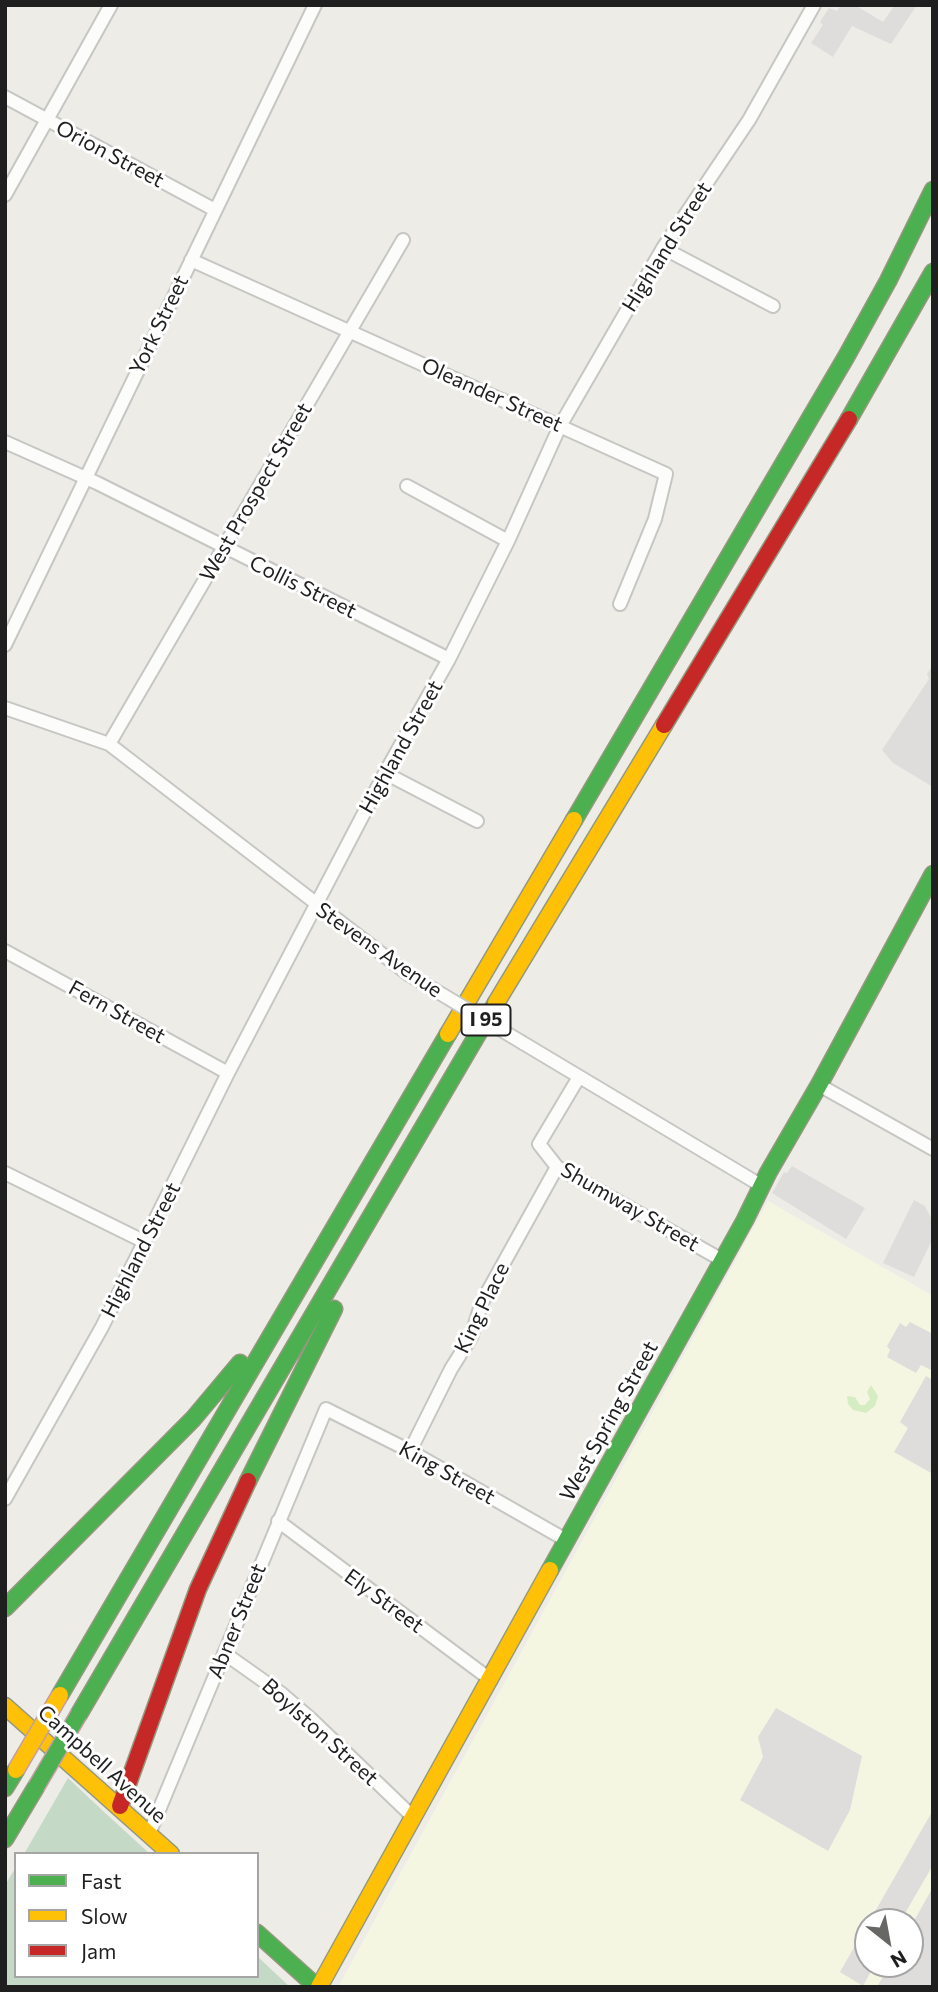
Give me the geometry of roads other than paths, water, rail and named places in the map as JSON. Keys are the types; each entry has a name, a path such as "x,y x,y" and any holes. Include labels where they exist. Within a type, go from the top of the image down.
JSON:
{"main road":[{"name":"I 95","path":"5,1788 856,338 898,262 933,190"},
{"name":"I 95","path":"5,1839 626,785 879,369 933,272"},
{"name":"West Spring Street","path":"318,1987 820,1085 933,874"},
{"path":"120,1806 198,1589 222,1533 449,1084"},
{"path":"5,1608 193,1419 232,1374 363,1179"},
{"name":"Campbell Avenue","path":"5,1706 169,1852"},
{"path":"259,1935 318,1987"}],"street":[{"path":"5,195 111,5"},
{"name":"York Street","path":"5,645 315,5"},
{"name":"Highland Street","path":"5,1499 102,1327 228,1073 449,659 508,541 560,426 663,248 749,120 814,5"},
{"name":"Orion Street","path":"5,97 215,210"},
{"name":"West Prospect Street","path":"109,744 403,240"},
{"path":"663,248 773,306"},
{"name":"Oleander Street","path":"191,260 666,474 655,519 620,604"},
{"name":"Collis Street","path":"5,442 85,477 449,659"},
{"path":"407,486 508,541"},
{"name":"Stevens Avenue","path":"5,708 109,744 408,974 762,1186"},
{"path":"386,773 477,821"},
{"name":"Fern Street","path":"5,951 228,1073"},
{"name":"Shumway Street","path":"579,1077 539,1144 556,1167 722,1260"},
{"path":"820,1085 933,1149"},
{"name":"King Place","path":"410,1451 451,1369 471,1337 482,1302 556,1167"},
{"path":"5,1173 145,1242"},
{"name":"King Street","path":"326,1409 410,1451 566,1540"},
{"name":"Abner Street","path":"149,1833 326,1409"},
{"name":"Ely Street","path":"278,1521 491,1680"},
{"name":"Boylston Street","path":"224,1653 311,1718 413,1817"}]}
